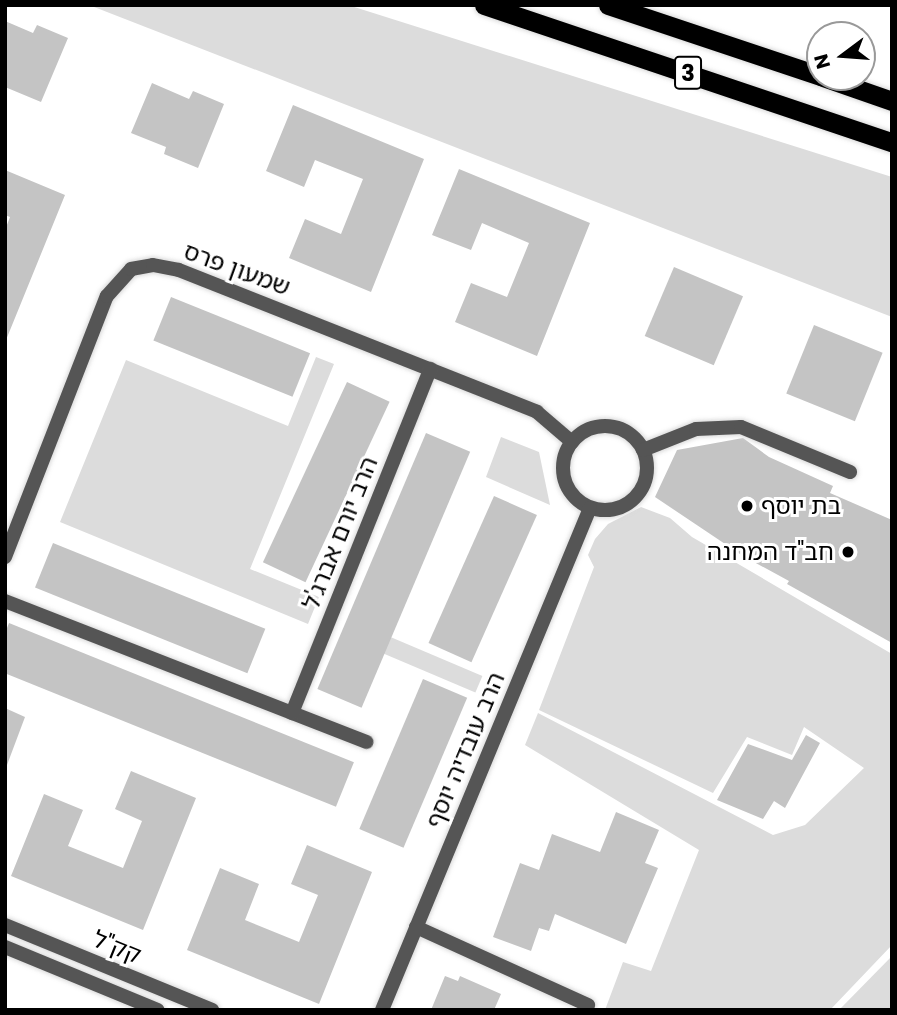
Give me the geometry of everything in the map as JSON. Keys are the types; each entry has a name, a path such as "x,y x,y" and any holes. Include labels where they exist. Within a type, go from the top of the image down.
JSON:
{"highway":[{"name":"3","path":"484,5 892,142"},
{"name":"3","path":"608,5 806,72"},
{"name":"3","path":"864,91 892,100"}],"street":[{"name":"שמעון פרס","path":"5,557 107,296 131,268 153,265 179,270 430,369 537,412 572,442"},
{"name":"הרב יורם אברג'ל","path":"292,713 430,369"},
{"path":"606,425 631,435 643,450 647,470 638,494 617,508 590,508 574,497 564,480 564,460 572,442 587,429 606,425"},
{"path":"643,450 696,429 741,427 850,472"},
{"name":"הרב עובדיה יוסף","path":"382,1010 590,508"},
{"path":"5,601 367,742"},
{"name":"קק\"ל","path":"5,925 212,1010"},
{"path":"416,927 588,1005"},
{"name":"קק\"ל","path":"5,947 159,1010"}],"shaded area":[{"path":"89,5 348,5 892,177 892,317"},
{"path":"316,357 334,364 250,569 319,597 308,624 60,522 126,360 288,426"},
{"path":"501,437 539,452 550,505 486,477"},
{"path":"641,507 670,518 692,537 892,654 892,945 830,1010 605,1010 623,962 651,971 699,850 525,745 538,713 773,835 805,825 864,768 804,727 792,755 747,737 713,793 539,710 594,567 588,555 595,539 608,524"},
{"path":"348,619 482,676 475,693 341,636"},
{"path":"892,956 892,1010 839,1010"}],"building":[{"path":"5,21 33,33 37,25 68,38 41,102 5,87"},
{"path":"152,83 189,99 193,91 224,104 198,168 164,154 166,147 131,133"},
{"path":"293,105 424,159 371,292 289,258 305,219 341,234 363,179 315,160 304,187 266,171"},
{"path":"459,169 590,223 537,356 455,322 471,283 507,297 529,243 482,223 471,250 432,235"},
{"path":"5,170 65,195 6,340 5,230 10,217 5,215"},
{"path":"674,267 743,296 714,365 645,336"},
{"path":"171,297 310,353 292,397 153,341"},
{"path":"814,325 883,353 855,421 786,394"},
{"path":"347,382 390,402 305,582 263,562"},
{"path":"426,433 470,452 362,708 317,689"},
{"path":"743,438 769,457 833,486 830,493 892,520 892,643 787,584 789,581 743,556 655,497 677,450"},
{"path":"494,496 537,515 471,662 429,643"},
{"path":"53,543 265,629 247,673 35,588"},
{"path":"9,623 354,762 336,807 5,673 5,633"},
{"path":"423,679 467,698 403,848 359,829"},
{"path":"5,708 25,717 7,765 5,764"},
{"path":"806,735 820,743 785,808 774,801 763,819 717,800 748,744 792,760"},
{"path":"131,771 196,798 143,930 11,876 44,794 83,810 68,846 123,868 142,821 115,809"},
{"path":"616,812 659,830 645,863 658,868 626,944 555,914 549,931 539,928 531,951 493,937 520,863 539,870 552,834 600,852"},
{"path":"307,845 372,872 319,1004 187,950 220,868 259,884 245,920 299,942 318,895 291,884"},
{"path":"445,976 458,981 460,976 501,994 494,1010 431,1010"}],"place":[{"name":"בת יוסף","path":"747,506"},
{"name":"חב\"ד המחנה","path":"848,552"}]}
